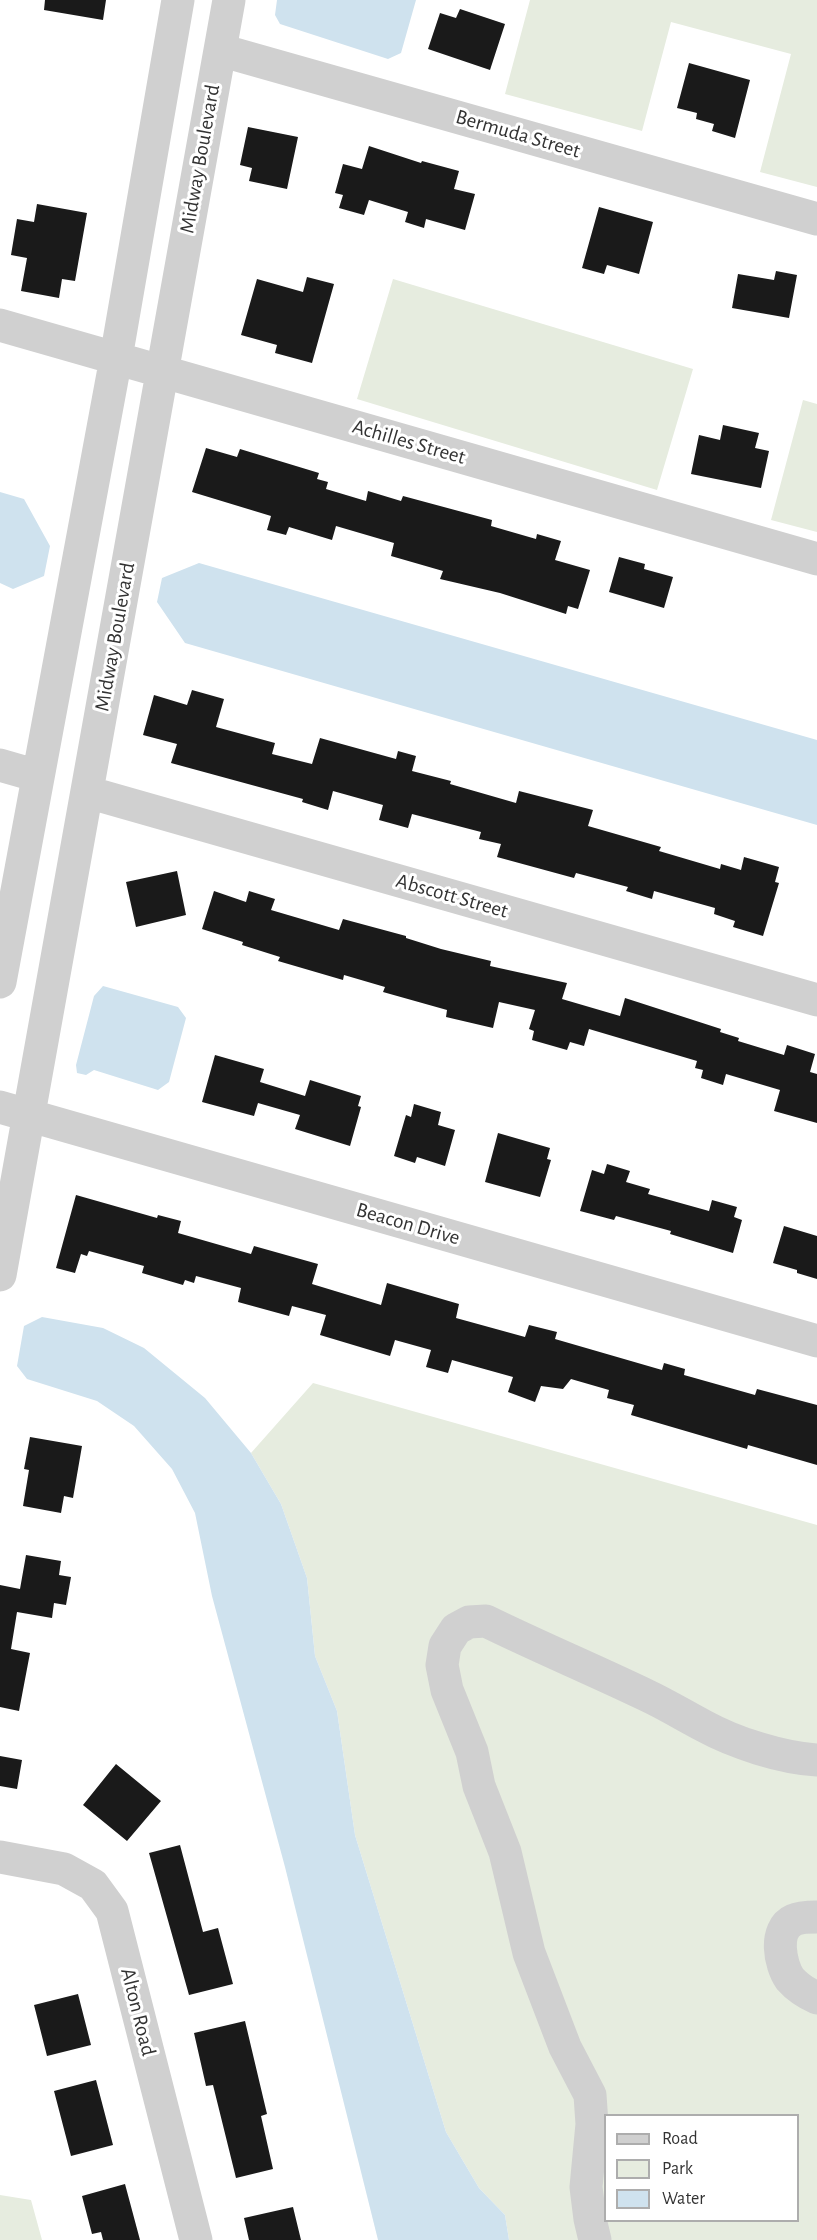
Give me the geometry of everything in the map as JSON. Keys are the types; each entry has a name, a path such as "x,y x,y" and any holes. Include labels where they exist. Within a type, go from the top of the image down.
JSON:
{"street":[{"path":"0,982 116,358 178,0"},
{"name":"Midway Boulevard","path":"0,1275 14,1111 87,792 229,0"},
{"name":"Bermuda Street","path":"220,50 817,219"},
{"name":"Achilles Street","path":"0,325 817,559"},
{"path":"0,765 38,776"},
{"name":"Abscott Street","path":"87,792 817,1000"},
{"name":"Beacon Drive","path":"14,1111 817,1341"},
{"path":"595,2240 586,2187 592,2124 590,2095 565,2047 529,1953 505,1852 479,1786 472,1752 463,1725 447,1690 442,1665 445,1646 456,1629 469,1622 486,1621 656,1699 706,1727 735,1740 776,1752 817,1760"},
{"name":"Alton Road","path":"0,1857 64,1869 93,1885 112,1911 196,2240"},
{"path":"817,1917 794,1919 785,1927 781,1942 782,1962 790,1979 808,1994 817,1998"}],"green space":[{"path":"530,0 817,0 817,187 760,172 791,54 671,22 642,131 505,94"},
{"path":"393,279 693,369 657,490 357,399"},
{"path":"803,400 817,404 817,532 771,520"},
{"path":"313,1383 817,1525 817,2240 509,2240 505,2215 479,2188 446,2132 355,1835 337,1711 315,1656 307,1578 281,1504 251,1453"},
{"path":"0,2195 31,2200 42,2240 0,2240"}],"water":[{"path":"277,0 416,0 401,53 388,59 280,24 275,15"},
{"path":"0,492 24,499 50,546 44,576 13,589 0,583"},
{"path":"199,563 817,740 817,825 185,643 157,602 162,578"},
{"path":"103,986 178,1007 186,1018 169,1082 158,1090 94,1070 86,1075 77,1073 76,1065 94,996"},
{"path":"42,1317 103,1328 144,1348 205,1398 251,1453 281,1504 307,1578 315,1656 337,1711 355,1835 446,2132 479,2188 505,2215 509,2240 378,2240 285,1867 212,1596 195,1513 172,1469 134,1426 97,1401 27,1379 17,1366 24,1326"}],"building":[{"path":"45,0 106,0 103,20 44,10"},
{"path":"460,9 505,24 490,70 428,49 440,13 456,18"},
{"path":"689,63 750,80 735,138 712,131 714,124 696,119 697,113 677,108"},
{"path":"248,127 298,137 287,189 249,181 252,168 240,165"},
{"path":"369,146 421,163 422,161 459,171 454,189 475,194 465,230 426,219 424,228 405,222 408,212 369,200 364,215 339,208 343,195 335,193 343,164 362,169"},
{"path":"37,204 87,213 75,281 62,279 59,298 21,291 27,258 11,255 17,219 34,222"},
{"path":"599,207 653,222 639,274 607,265 604,274 582,268"},
{"path":"776,271 797,275 789,318 732,308 738,274 774,280"},
{"path":"307,277 334,284 312,363 275,353 277,345 241,335 257,279 303,292"},
{"path":"723,425 759,433 755,448 769,451 761,488 691,474 699,435 720,440"},
{"path":"206,448 237,457 240,449 319,473 317,479 328,482 326,489 366,501 368,491 401,501 403,496 492,520 491,526 536,539 537,534 561,541 555,560 590,570 578,609 568,606 566,614 500,593 440,579 443,571 391,556 394,543 336,526 332,540 289,527 286,535 267,530 271,516 192,492"},
{"path":"619,557 645,564 644,569 673,577 664,608 609,592"},
{"path":"192,690 224,699 216,727 275,743 272,754 312,764 320,738 396,759 398,751 416,756 412,771 451,781 450,784 516,803 519,791 593,810 588,826 661,847 659,851 720,869 721,864 741,870 744,857 779,867 775,882 779,883 763,936 733,927 735,921 714,914 715,908 654,891 652,899 626,891 628,887 576,873 574,878 497,857 501,844 479,839 481,832 412,814 408,828 379,820 383,805 333,791 328,810 302,802 303,799 171,763 177,744 143,735 154,695 187,705"},
{"path":"177,871 186,915 136,927 126,882"},
{"path":"214,891 246,902 249,891 275,899 271,910 339,930 343,919 406,936 406,938 441,949 491,961 490,966 567,983 562,999 620,1016 625,998 721,1029 720,1032 739,1038 738,1041 784,1055 787,1045 815,1054 810,1072 817,1074 817,1123 774,1111 780,1090 726,1074 723,1085 701,1078 703,1070 695,1068 697,1061 589,1029 584,1046 570,1042 567,1050 532,1040 534,1031 529,1029 535,1010 499,1002 493,1028 446,1017 447,1010 383,992 385,987 344,975 343,980 278,961 280,957 202,929"},
{"path":"215,1055 264,1069 260,1082 305,1096 310,1080 361,1096 358,1106 361,1107 350,1146 295,1129 300,1115 258,1103 254,1116 202,1102"},
{"path":"414,1104 441,1112 438,1125 455,1130 445,1166 417,1157 415,1163 394,1156 406,1115 411,1117"},
{"path":"498,1133 550,1148 547,1159 551,1160 540,1197 485,1182"},
{"path":"607,1164 630,1171 626,1182 650,1189 648,1194 709,1211 712,1200 737,1207 734,1217 742,1220 733,1253 670,1234 671,1231 616,1216 614,1220 580,1211 592,1170 604,1174"},
{"path":"76,1195 157,1218 158,1215 181,1221 178,1233 251,1254 254,1246 318,1264 312,1284 381,1305 387,1283 459,1304 456,1318 525,1337 529,1325 557,1332 555,1339 662,1370 664,1363 685,1369 684,1375 755,1395 757,1389 817,1405 817,1465 748,1445 747,1449 631,1415 634,1405 607,1398 609,1390 571,1379 563,1389 541,1386 535,1402 508,1392 513,1377 452,1360 448,1373 426,1367 431,1350 395,1340 390,1356 320,1335 326,1315 292,1306 289,1316 238,1302 241,1288 196,1276 194,1283 185,1280 183,1285 142,1273 144,1266 89,1251 87,1256 81,1254 75,1273 56,1268"},
{"path":"784,1226 817,1236 817,1279 773,1263"},
{"path":"30,1437 82,1446 73,1498 64,1496 61,1513 23,1506 29,1470 24,1469"},
{"path":"26,1555 61,1561 59,1575 71,1577 66,1605 54,1603 52,1618 17,1612 11,1649 30,1653 19,1711 0,1707 0,1585 20,1589"},
{"path":"0,1756 22,1760 17,1789 0,1786"},
{"path":"116,1764 161,1801 127,1841 83,1805"},
{"path":"180,1845 203,1932 218,1928 233,1984 189,1995 149,1853"},
{"path":"78,1994 91,2045 47,2056 34,2005"},
{"path":"245,2021 267,2114 261,2116 273,2169 236,2178 213,2085 206,2086 194,2033"},
{"path":"96,2080 113,2145 71,2156 54,2091"},
{"path":"125,2184 140,2240 103,2240 101,2232 92,2234 82,2196"},
{"path":"293,2207 301,2240 249,2240 244,2218"}]}
